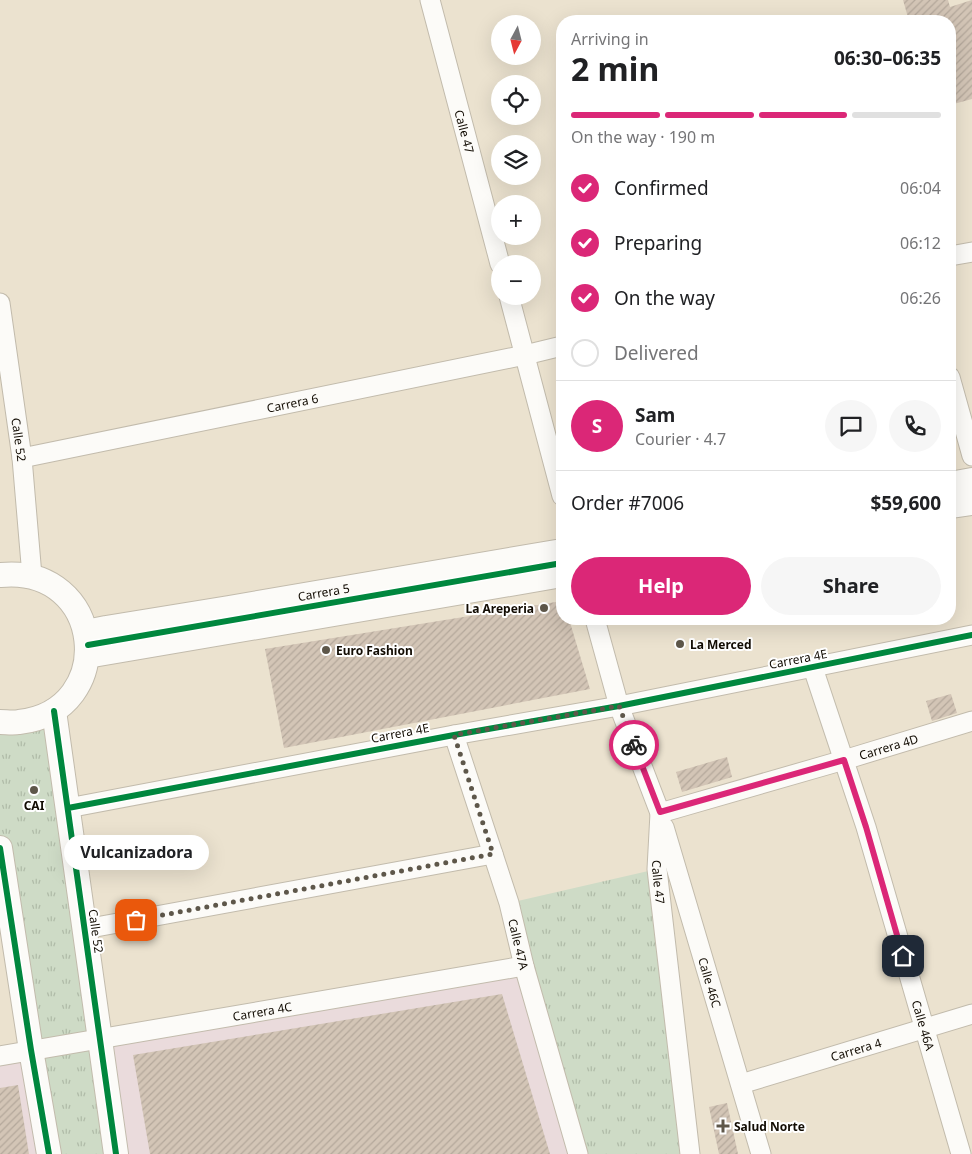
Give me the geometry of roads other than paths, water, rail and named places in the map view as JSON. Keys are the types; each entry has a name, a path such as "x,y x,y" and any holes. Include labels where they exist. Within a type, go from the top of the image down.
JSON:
{"main road":[{"path":"956,483 972,480"},
{"path":"956,505 972,503"},
{"name":"Carrera 5","path":"86,632 556,551"},
{"path":"0,575 32,576 47,582 61,591 81,617 88,645 84,672 77,687 67,700 37,719 18,723 0,722"},
{"name":"Carrera 5","path":"87,656 556,576"},
{"name":"Calle 52","path":"54,710 116,1154"},
{"path":"0,848 49,1154"}],"street":[{"name":"Calle 47","path":"430,0 498,255"},
{"path":"956,255 972,252"},
{"name":"Calle 52","path":"0,303 22,458 32,576"},
{"path":"511,305 556,473"},
{"name":"Carrera 6","path":"22,458 556,347"},
{"path":"956,399 972,456"},
{"name":"Calle 47","path":"598,625 619,706 660,812 657,869 690,1154"},
{"name":"Carrera 4E","path":"68,808 454,735 619,706 972,635"},
{"name":"Calle 46A","path":"813,668 866,827 961,1154"},
{"name":"Carrera 4D","path":"660,812 844,760 972,721"},
{"name":"Calle 47A","path":"454,735 508,902 524,966 578,1154"},
{"name":"Calle 46C","path":"660,812 761,1154"},
{"path":"85,929 493,854"},
{"name":"Carrera 4C","path":"0,1056 524,966"},
{"name":"Carrera 4","path":"740,1084 972,1014"}],"place":[{"name":"La Areperia","path":"544,608"},
{"name":"La Merced","path":"680,644"},
{"name":"Euro Fashion","path":"326,650"},
{"name":"CAI","path":"34,790"},
{"name":"Vulcanizadora","path":"136,920"},
{"name":"Salud Norte","path":"723,1126"}]}
